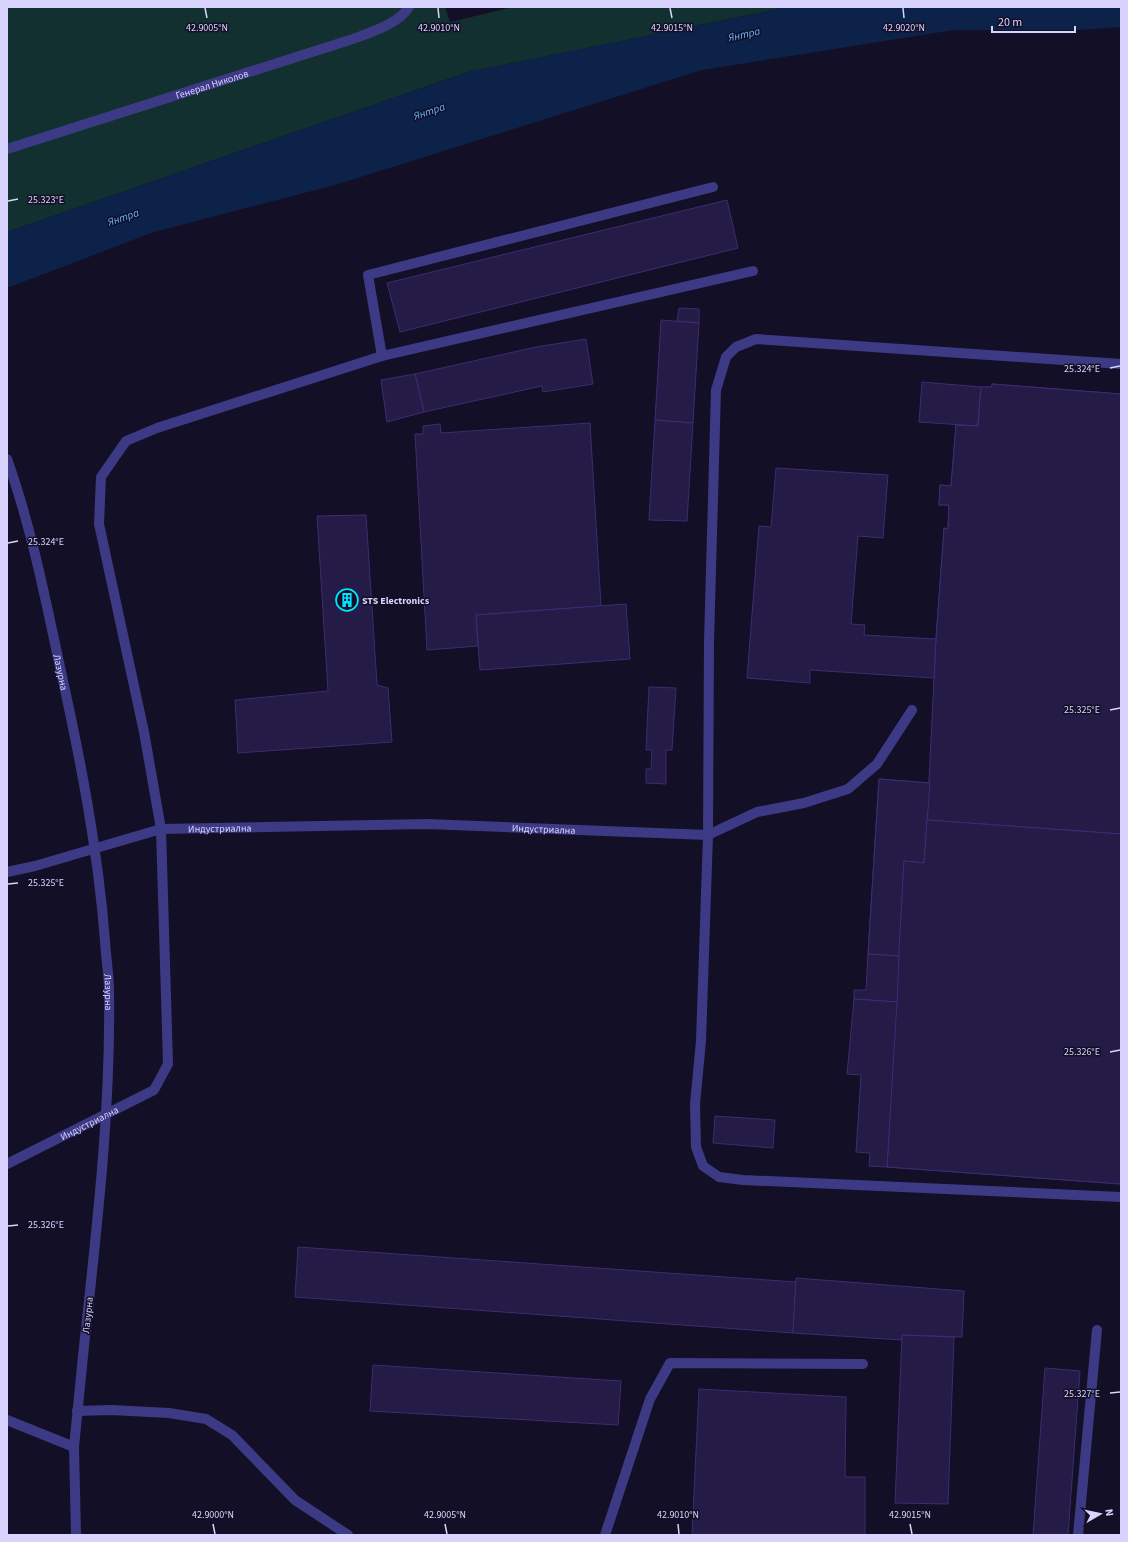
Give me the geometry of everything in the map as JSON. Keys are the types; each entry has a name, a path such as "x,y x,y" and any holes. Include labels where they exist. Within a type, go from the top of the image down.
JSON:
{"street":[{"name":"Генерал Николов","path":"7,149 353,39 383,28 407,12 410,7"},
{"path":"382,356 368,275 713,187"},
{"path":"7,872 35,866 161,829 144,732 99,524 102,477 126,441 157,428 382,356 753,272"},
{"path":"1121,364 756,339 736,347 726,357 716,390 709,642 708,835 701,1041 695,1104 696,1147 703,1166 719,1177 743,1180 1121,1197"},
{"name":"Лазурна","path":"7,459 22,502 38,566 73,725 89,812 101,890 109,990 108,1079 103,1165 74,1446 76,1535"},
{"path":"708,835 757,812 804,803 848,789 877,764 912,710"},
{"name":"Индустриална","path":"7,1164 154,1090 168,1064 161,829 427,824 708,835"},
{"path":"1078,1535 1097,1330"},
{"path":"605,1535 650,1399 670,1363 863,1364"},
{"path":"78,1411 111,1410 169,1413 206,1420 232,1435 295,1500 348,1535"},
{"path":"7,1420 74,1446"}],"green space":[{"path":"7,7 445,7 450,22 513,7 788,7 468,72 7,232"}],"water":[{"name":"Янтра","path":"788,7 1121,7 1121,27 1080,30 954,30 702,70 335,185 154,232 7,288 7,232 468,72"}],"building":[{"path":"727,200 738,248 400,332 387,283"},
{"path":"679,308 699,309 699,323 677,321"},
{"path":"661,320 699,323 693,423 655,420"},
{"path":"586,339 593,384 543,392 542,386 424,412 415,374 536,347"},
{"path":"415,374 424,412 387,422 381,380"},
{"path":"922,382 981,387 978,426 919,422"},
{"path":"992,384 1121,394 1121,1184 887,1167 899,956 868,954 879,779 930,783 936,639 944,528 948,529 949,505 939,505 940,485 951,486 956,425 978,426 981,387 992,387"},
{"path":"992,384 1121,394 1121,834 927,820 936,639 944,528 948,529 949,505 939,505 940,485 951,486 956,425 978,426 981,387 992,387"},
{"path":"655,420 693,423 687,521 649,520"},
{"path":"590,423 601,606 476,615 478,646 427,650 415,434 423,434 423,426 440,424 441,433"},
{"path":"776,468 888,475 883,538 858,536 851,624 865,625 864,635 936,639 934,678 810,670 810,683 747,678 759,526 771,527"},
{"name":"STS Electronics","path":"366,515 377,685 388,688 392,742 238,753 235,700 328,691 317,516"},
{"path":"626,604 630,659 480,670 476,615"},
{"path":"649,687 676,688 672,750 666,750 666,784 646,783 646,769 651,769 652,750 646,750"},
{"path":"879,779 930,783 924,863 904,861 899,956 868,954"},
{"path":"927,820 1121,834 1121,1184 887,1167 904,861 924,863"},
{"path":"868,954 899,956 897,1002 854,999 854,990 866,990"},
{"path":"854,999 897,1002 887,1167 869,1166 870,1153 856,1152 861,1075 847,1074"},
{"path":"715,1116 775,1120 773,1148 713,1143"},
{"path":"298,1247 796,1282 793,1333 295,1297"},
{"path":"796,1278 964,1291 962,1337 902,1335 902,1340 793,1333"},
{"path":"902,1335 954,1337 948,1504 895,1503"},
{"path":"373,1365 621,1381 618,1425 370,1411"},
{"path":"1045,1368 1080,1371 1068,1535 1033,1535"},
{"path":"699,1389 846,1397 845,1477 865,1477 865,1535 692,1535"}],"place":[{"name":"STS Electronics","path":"347,600"}]}
